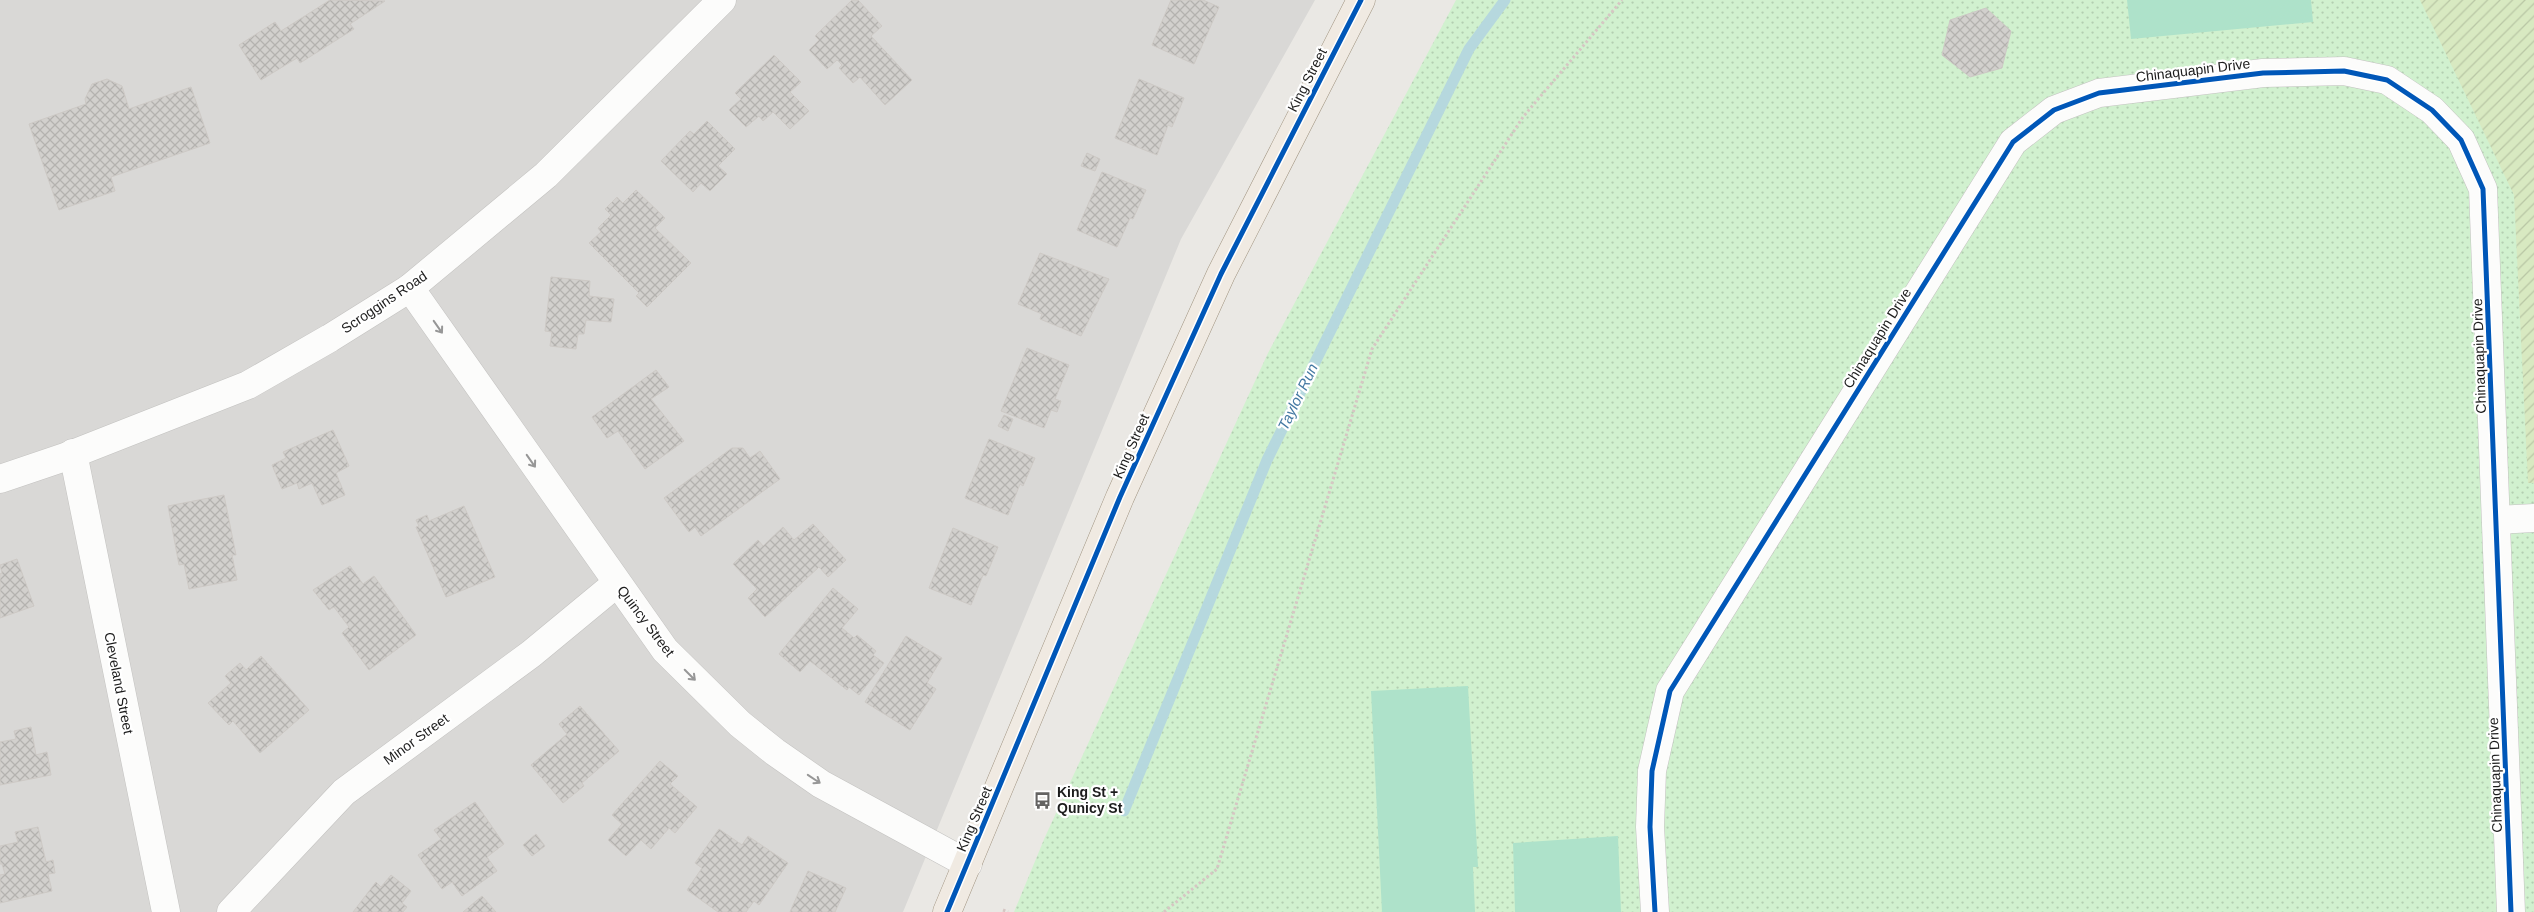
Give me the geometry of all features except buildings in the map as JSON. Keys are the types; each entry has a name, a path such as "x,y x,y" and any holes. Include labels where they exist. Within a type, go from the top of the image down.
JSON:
{"main road":[{"name":"King Street","path":"948,912 1120,497 1220,274 1361,0"}],"street":[{"name":"Scroggins Road","path":"0,479 248,385 330,338 410,288 546,175 722,0"},
{"name":"Chinaquapin Drive","path":"1655,912 1650,827 1652,771 1670,690 2013,142 2054,110 2099,93 2172,82 2263,73 2344,71 2388,80 2432,110 2460,140 2483,189 2511,912"},
{"name":"Quincy Street","path":"410,288 665,650 740,724 774,752 821,784 968,864"},
{"name":"Cleveland Street","path":"72,453 166,912"},
{"path":"2497,520 2534,518"},
{"name":"Minor Street","path":"230,912 344,792 531,654 617,583"}],"path":[{"path":"1164,912 1217,869 1372,350 1523,117 1622,0"},
{"path":"1003,910 1008,912"}],"shaded area":[{"path":"0,0 1315,0 1181,239 903,912 0,912"}],"green space":[{"path":"1456,0 2534,0 2534,912 1014,912 1045,837 1268,353"},
{"path":"2127,0 2311,0 2313,22 2131,39"},
{"path":"2420,0 2534,0 2534,483 2528,483 2514,195"},
{"path":"1468,686 1478,867 1473,867 1475,912 1382,912 1371,691"},
{"path":"1618,836 1621,912 1515,912 1513,843"}],"waterway":[{"name":"Taylor Run","path":"1124,811 1267,460 1469,49 1505,0"}],"cycle path":[{"path":"947,912 1120,497 1221,274 1361,0"},
{"path":"1655,912 1650,827 1652,771 1670,691 2013,142 2054,110 2099,93 2263,73 2344,71 2387,80 2432,110 2461,140 2483,189 2511,912"}],"place":[{"name":"King St + Qunicy St","path":"1043,800"}]}
